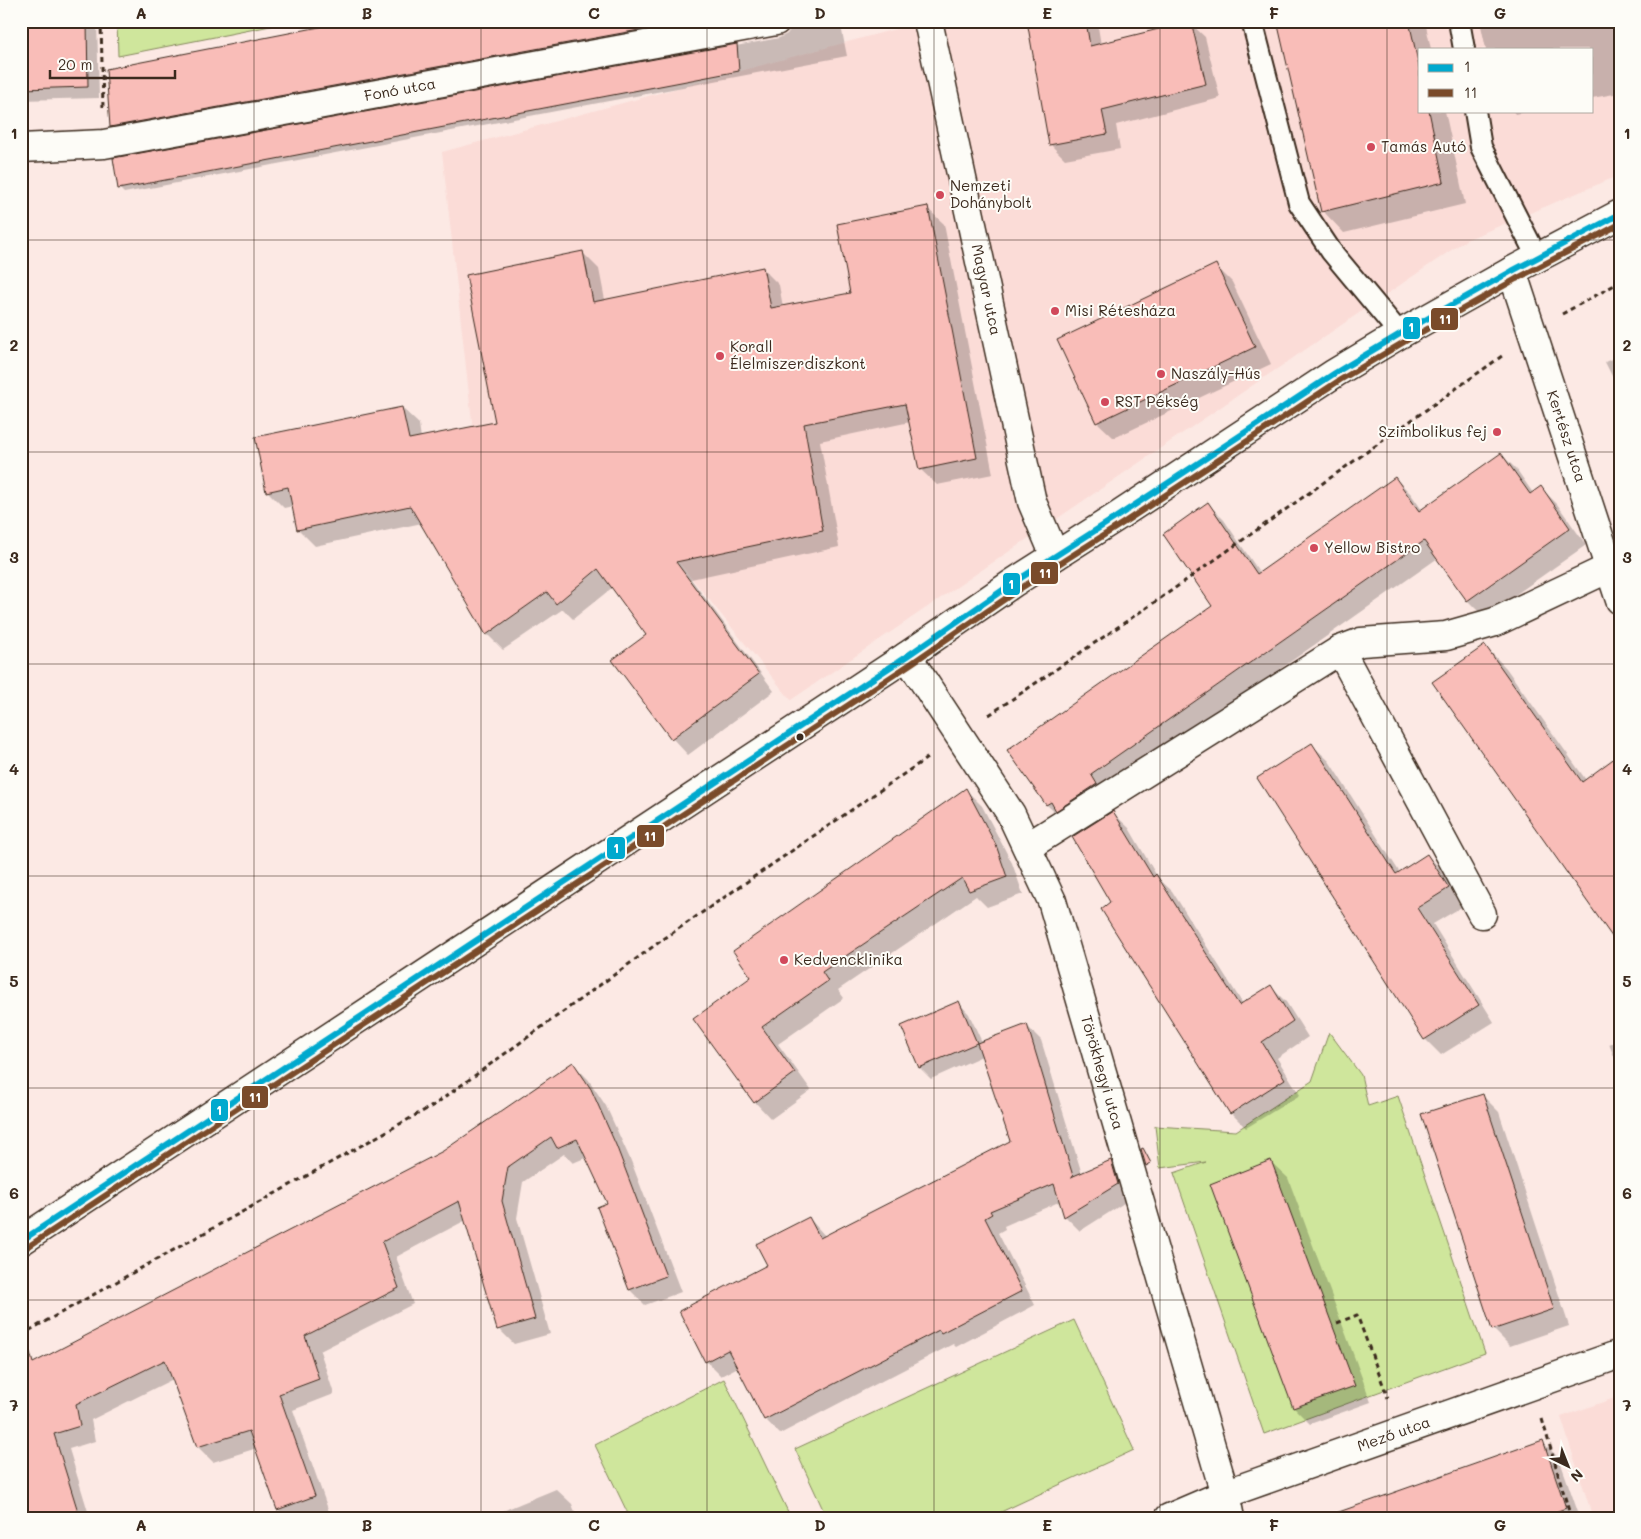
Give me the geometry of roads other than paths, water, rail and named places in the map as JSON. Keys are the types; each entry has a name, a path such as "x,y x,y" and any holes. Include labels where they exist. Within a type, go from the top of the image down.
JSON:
{"street":[{"name":"Fonó utca","path":"21,148 104,144 776,21"},
{"name":"Magyar utca","path":"928,21 1032,502 1055,556"},
{"path":"21,1241 907,656 1013,583 1327,379 1400,334 1537,257 1620,214"},
{"name":"Kertész utca","path":"1512,271 1620,600"},
{"path":"1027,847 1340,650 1361,642 1446,636 1494,622 1609,568"},
{"path":"1340,650 1482,914"},
{"name":"Törökhegyi utca","path":"907,656 1011,814 1052,900 1227,1506"},
{"name":"Mező utca","path":"1169,1518 1227,1506 1400,1431 1620,1354"}],"lane":[{"path":"1252,21 1299,203 1331,251 1400,334"},
{"path":"1459,21 1464,48"},
{"path":"1475,112 1481,147 1537,257"}],"place":[{"name":"Tamás Autó","path":"1371,147"},
{"name":"Nemzeti Dohánybolt","path":"940,195"},
{"name":"Misi Rétesháza","path":"1055,311"},
{"name":"Korall Élelmiszerdiszkont","path":"720,356"},
{"name":"Naszály-Hús","path":"1161,374"},
{"name":"RST Pékség","path":"1105,402"},
{"name":"Szimbolikus fej","path":"1497,432"},
{"name":"Yellow Bistro","path":"1314,548"},
{"name":"Kedvencklinika","path":"784,960"}]}
